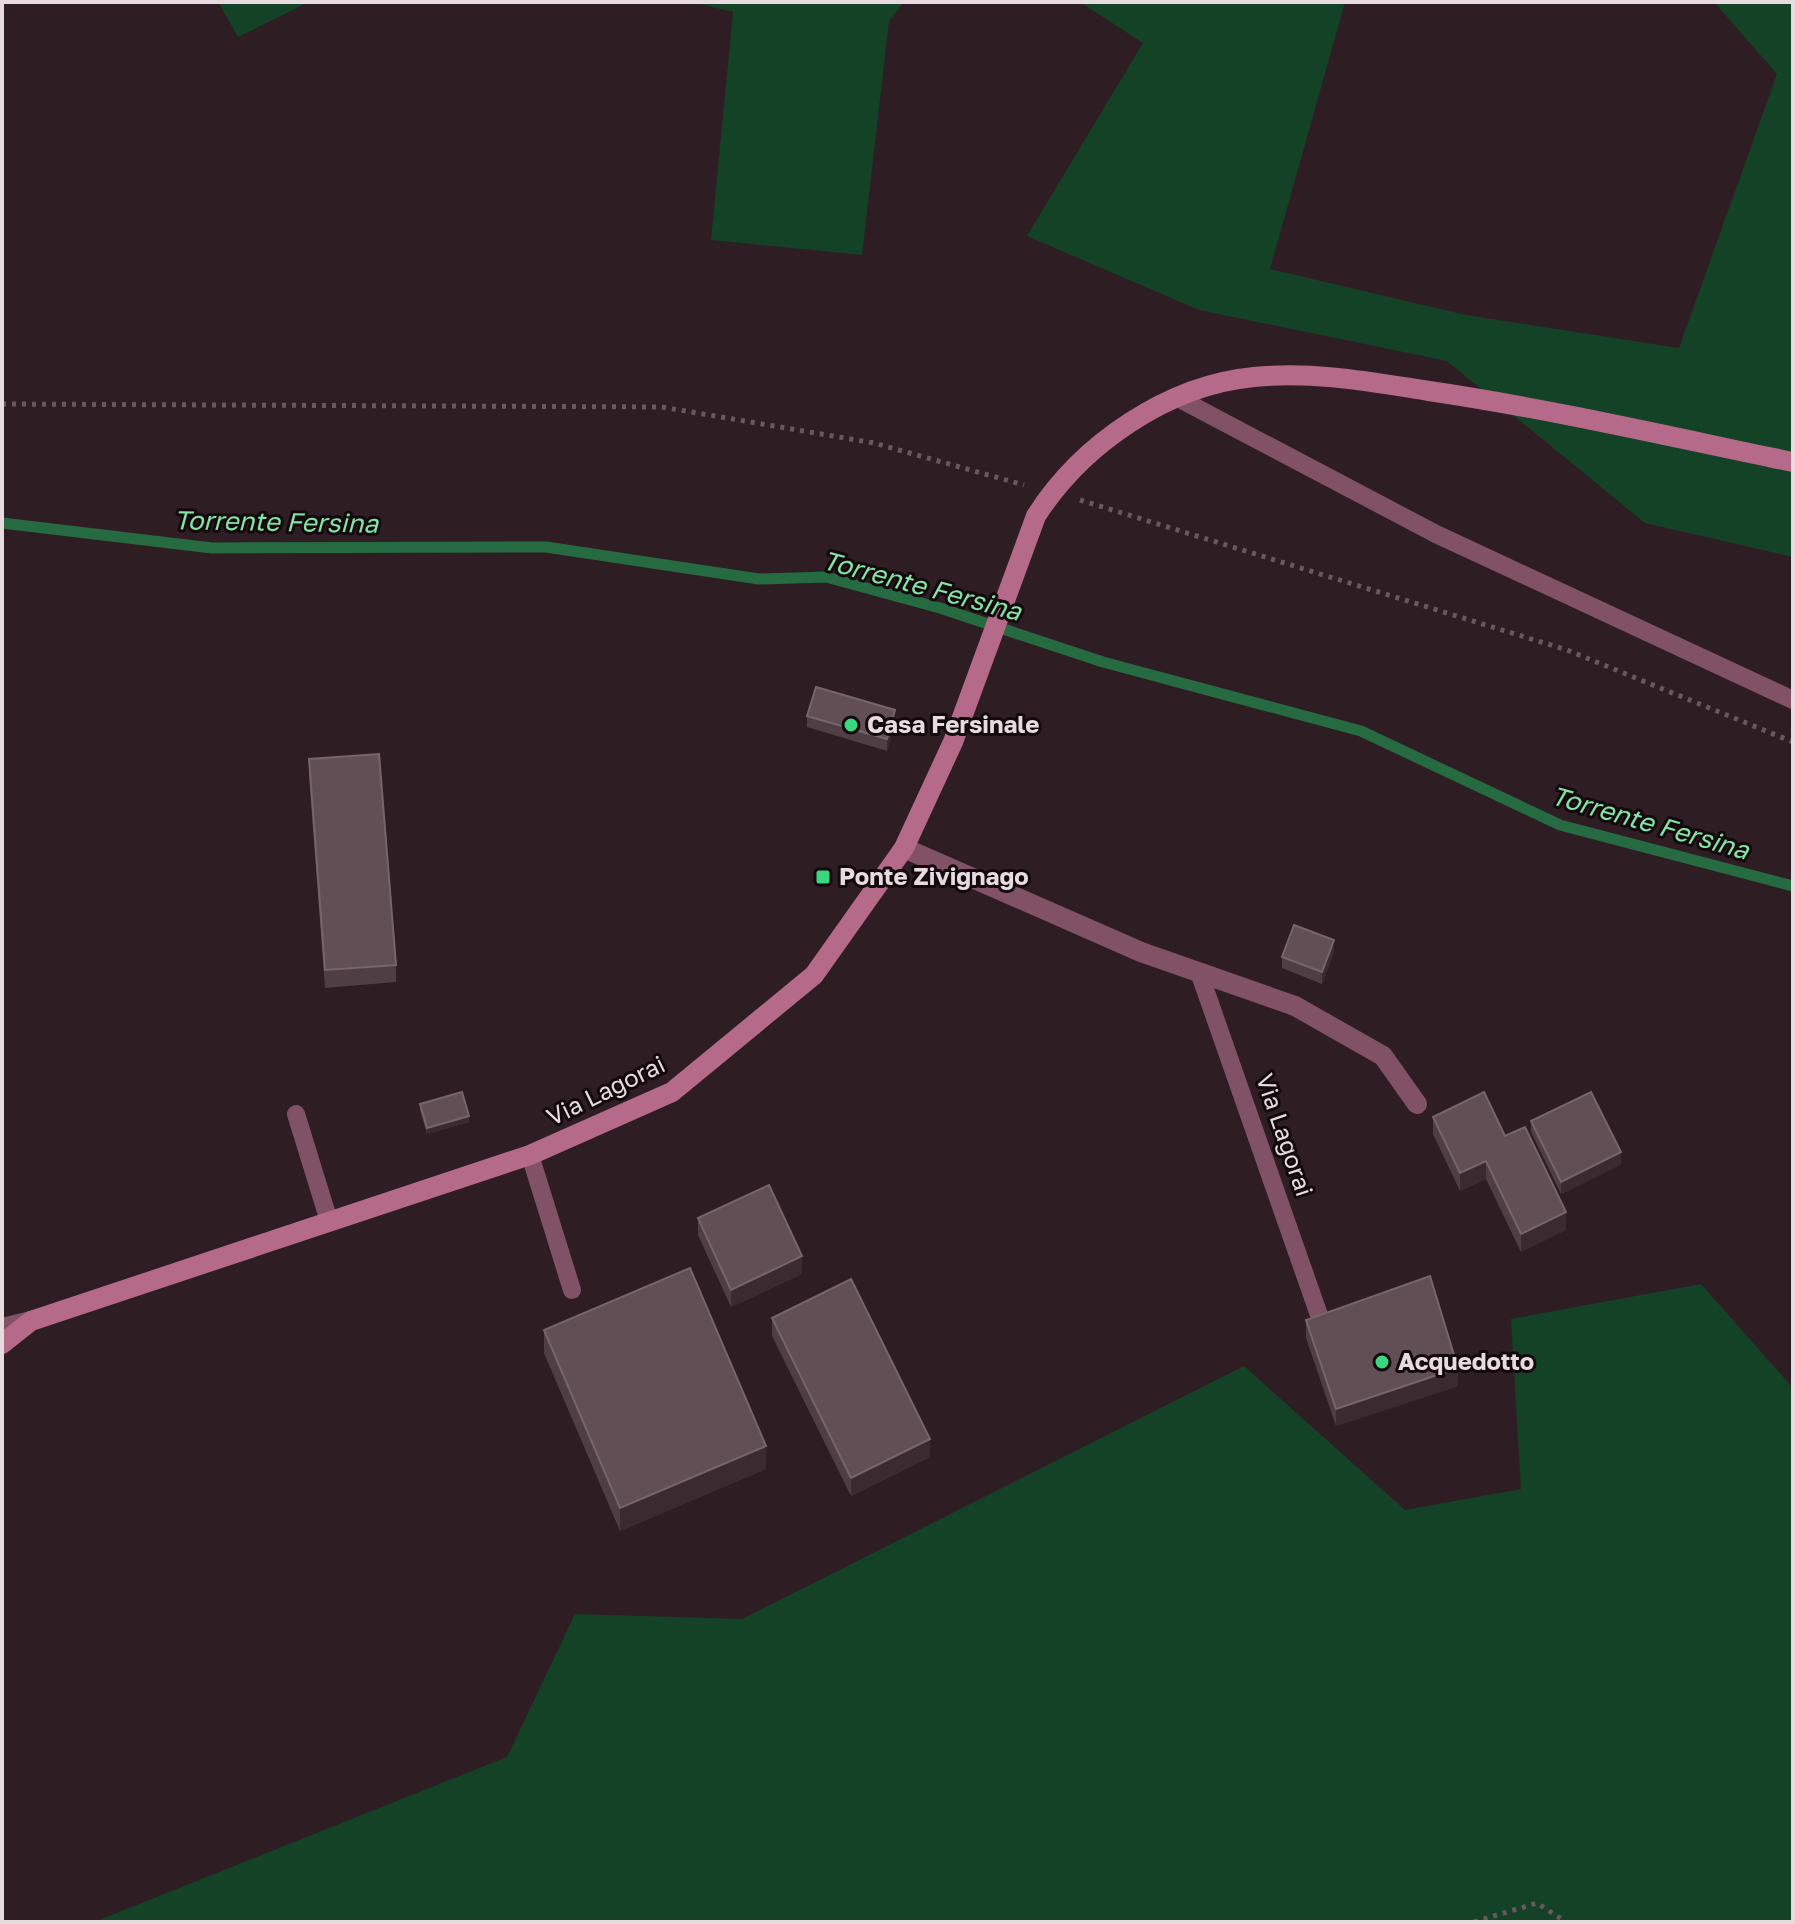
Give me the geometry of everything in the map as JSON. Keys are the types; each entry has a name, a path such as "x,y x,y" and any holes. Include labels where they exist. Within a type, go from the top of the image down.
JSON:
{"main road":[{"name":"Via Lagorai","path":"2,1344 31,1321 530,1155 672,1092 814,975 904,848 953,742 1036,516 1052,492 1114,430 1176,397 1252,377 1322,374 1495,401 1793,462"}],"street":[{"path":"904,848 1141,952 1295,1006 1383,1056 1417,1104"},
{"name":"Via Lagorai","path":"2,1328 31,1321"}],"lane":[{"path":"1176,397 1436,534 1793,700"},
{"name":"Via Lagorai","path":"1199,972 1319,1315"},
{"path":"296,1114 329,1221"},
{"path":"530,1155 572,1290"}],"path":[{"path":"2,404 662,407 874,443 1052,492 1567,650 1793,742"},
{"path":"1474,1922 1537,1903 1566,1922"}],"green space":[{"path":"218,2 309,2 238,37"},
{"path":"692,2 904,2 889,21 862,255 711,240 733,12"},
{"path":"1080,2 1345,2 1270,269 1466,315 1679,348 1777,74 1714,2 1793,2 1793,557 1645,523 1447,361 1199,310 1027,236 1143,43"},
{"path":"1701,1284 1793,1388 1793,1922 94,1922 507,1757 575,1614 742,1619 1244,1366 1405,1510 1521,1489 1511,1319"}],"building":[{"name":"Casa Fersinale","path":"816,687 895,710 887,739 807,716"},
{"path":"379,754 396,965 325,970 309,759"},
{"path":"1294,925 1334,940 1322,972 1282,957"},
{"path":"462,1092 469,1116 427,1128 420,1104"},
{"path":"1484,1092 1505,1136 1525,1127 1566,1212 1521,1234 1486,1161 1460,1173 1433,1117"},
{"path":"1591,1092 1621,1152 1561,1182 1531,1121"},
{"path":"769,1185 802,1256 731,1290 698,1218"},
{"path":"690,1268 766,1446 620,1508 544,1330"},
{"name":"Acquedotto","path":"1430,1276 1458,1368 1336,1409 1306,1320"},
{"path":"851,1279 930,1439 851,1478 772,1318"}],"waterway":[{"name":"Torrente Fersina","path":"2,523 212,548 546,547 759,579 826,577 940,608 1103,662 1361,731 1560,825 1793,886"}],"place":[{"name":"Casa Fersinale","path":"851,725"},
{"name":"Ponte Zivignago","path":"823,877"},
{"name":"Acquedotto","path":"1382,1362"}]}
